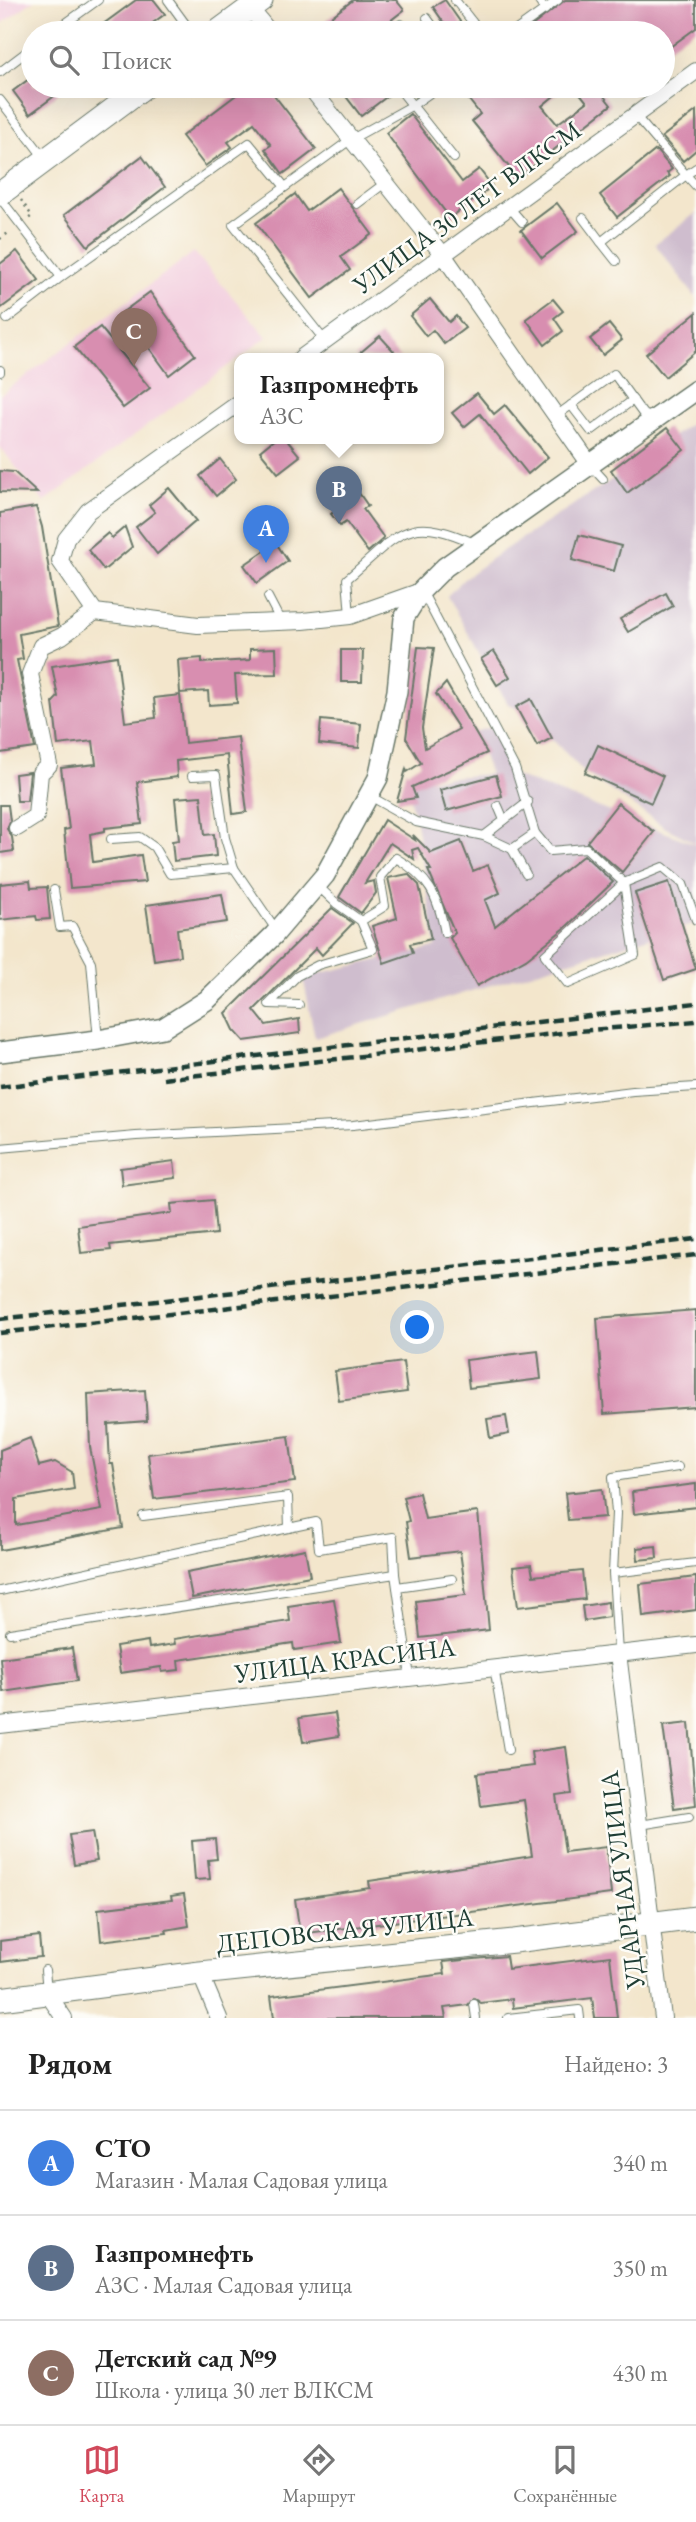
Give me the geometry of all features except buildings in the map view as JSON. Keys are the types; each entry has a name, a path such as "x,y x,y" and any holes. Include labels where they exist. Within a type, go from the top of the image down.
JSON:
{"main road":[{"path":"233,21 256,4"},
{"path":"0,196 129,98"},
{"name":"ДЕПОВСКАЯ УЛИЦА","path":"0,1999 200,1973 468,1951 696,1919"}],"street":[{"path":"256,4 264,21"},
{"name":"УЛИЦА 30 ЛЕТ ВЛКСМ","path":"675,86 696,71"},
{"path":"318,98 444,256 597,473"},
{"name":"УЛИЦА 30 ЛЕТ ВЛКСМ","path":"308,353 658,98"},
{"path":"0,1052 98,1040 163,1028 207,1000 277,931 317,885 378,778 397,691 404,618 421,591 445,567 597,473 657,419 696,390"},
{"path":"95,612 60,561 65,539 88,511 234,407"},
{"path":"17,828 36,816 40,774 49,765 30,674 41,646 62,636 95,612 198,625 281,622 349,616 421,591"},
{"name":"УЛИЦА КРАСИНА","path":"0,1725 696,1645"},
{"name":"УДАРНАЯ УЛИЦА","path":"618,1653 663,2018"},
{"path":"200,1973 219,2018"},
{"path":"47,1993 64,2018"}],"lane":[{"path":"69,21 98,0"},
{"path":"168,0 183,21"},
{"path":"455,0 472,21"},
{"path":"538,0 545,10"},
{"path":"529,21 558,0"},
{"path":"0,72 21,56"},
{"path":"407,98 454,158"},
{"path":"325,341 233,225 350,139 424,98"},
{"path":"0,100 46,160"},
{"path":"635,114 696,186"},
{"path":"7,319 61,277 249,143 285,187"},
{"path":"601,242 696,168"},
{"path":"357,204 385,183"},
{"path":"0,196 61,277"},
{"path":"509,207 522,222"},
{"path":"583,218 616,261"},
{"path":"556,416 614,374 643,414 657,419"},
{"path":"571,405 591,431 633,400"},
{"path":"349,616 347,579 404,530 443,529 479,545"},
{"path":"421,591 509,756 528,802 535,833 550,851 586,848 624,883 635,955 568,984 545,955 624,883 663,867 683,884 696,920"},
{"path":"268,597 281,622"},
{"path":"192,776 216,775 225,838 234,868 277,931"},
{"path":"368,795 416,822 484,836 512,849 526,874"},
{"path":"484,836 528,802"},
{"path":"498,806 504,820"},
{"path":"512,849 535,833"},
{"path":"111,839 140,837 154,847 170,874 234,868"},
{"path":"361,921 385,906 380,877 396,858 420,872 440,908 445,933"},
{"path":"299,1005 269,1004 297,976 318,965 373,949 361,921 317,885"},
{"path":"54,890 60,927 72,926 90,962 98,1040"},
{"path":"0,1148 136,1136 353,1125 633,1091 696,1087"},
{"path":"618,1653 613,1573 616,1513 613,1477 678,1467"},
{"path":"143,1516 288,1497 289,1528"},
{"path":"0,1591 316,1522 319,1549 393,1537 395,1574 410,1677"},
{"path":"613,1573 696,1563"},
{"path":"10,1633 395,1574"},
{"path":"397,1587 452,1579"},
{"path":"494,1667 508,1750"},
{"path":"640,1825 689,1817"},
{"path":"45,1969 47,1993"},
{"path":"474,2004 476,2018"},
{"path":"508,2018 579,2010 580,2018"}],"shaded area":[{"path":"0,0 34,0 0,25"},
{"path":"696,213 696,298 655,244"},
{"path":"194,252 267,337 245,353 234,353 234,361 44,502 0,447 0,395"},
{"path":"696,420 696,843 666,828 585,773 552,739 537,746 516,707 508,704 447,596 466,577 501,552 616,477"},
{"path":"491,727 515,776 696,844 696,923 315,1038 303,977 436,947 416,822 405,781 490,774 474,732"}],"railway":[{"path":"0,1087 696,1003"},
{"path":"164,1079 579,1031 696,1021"},
{"path":"0,1319 696,1239"},
{"path":"0,1333 696,1255"}],"place":[{"name":"Детский сад №9","path":"134,366"},
{"name":"Газпромнефть","path":"339,524"},
{"name":"СТО","path":"266,563"}]}
